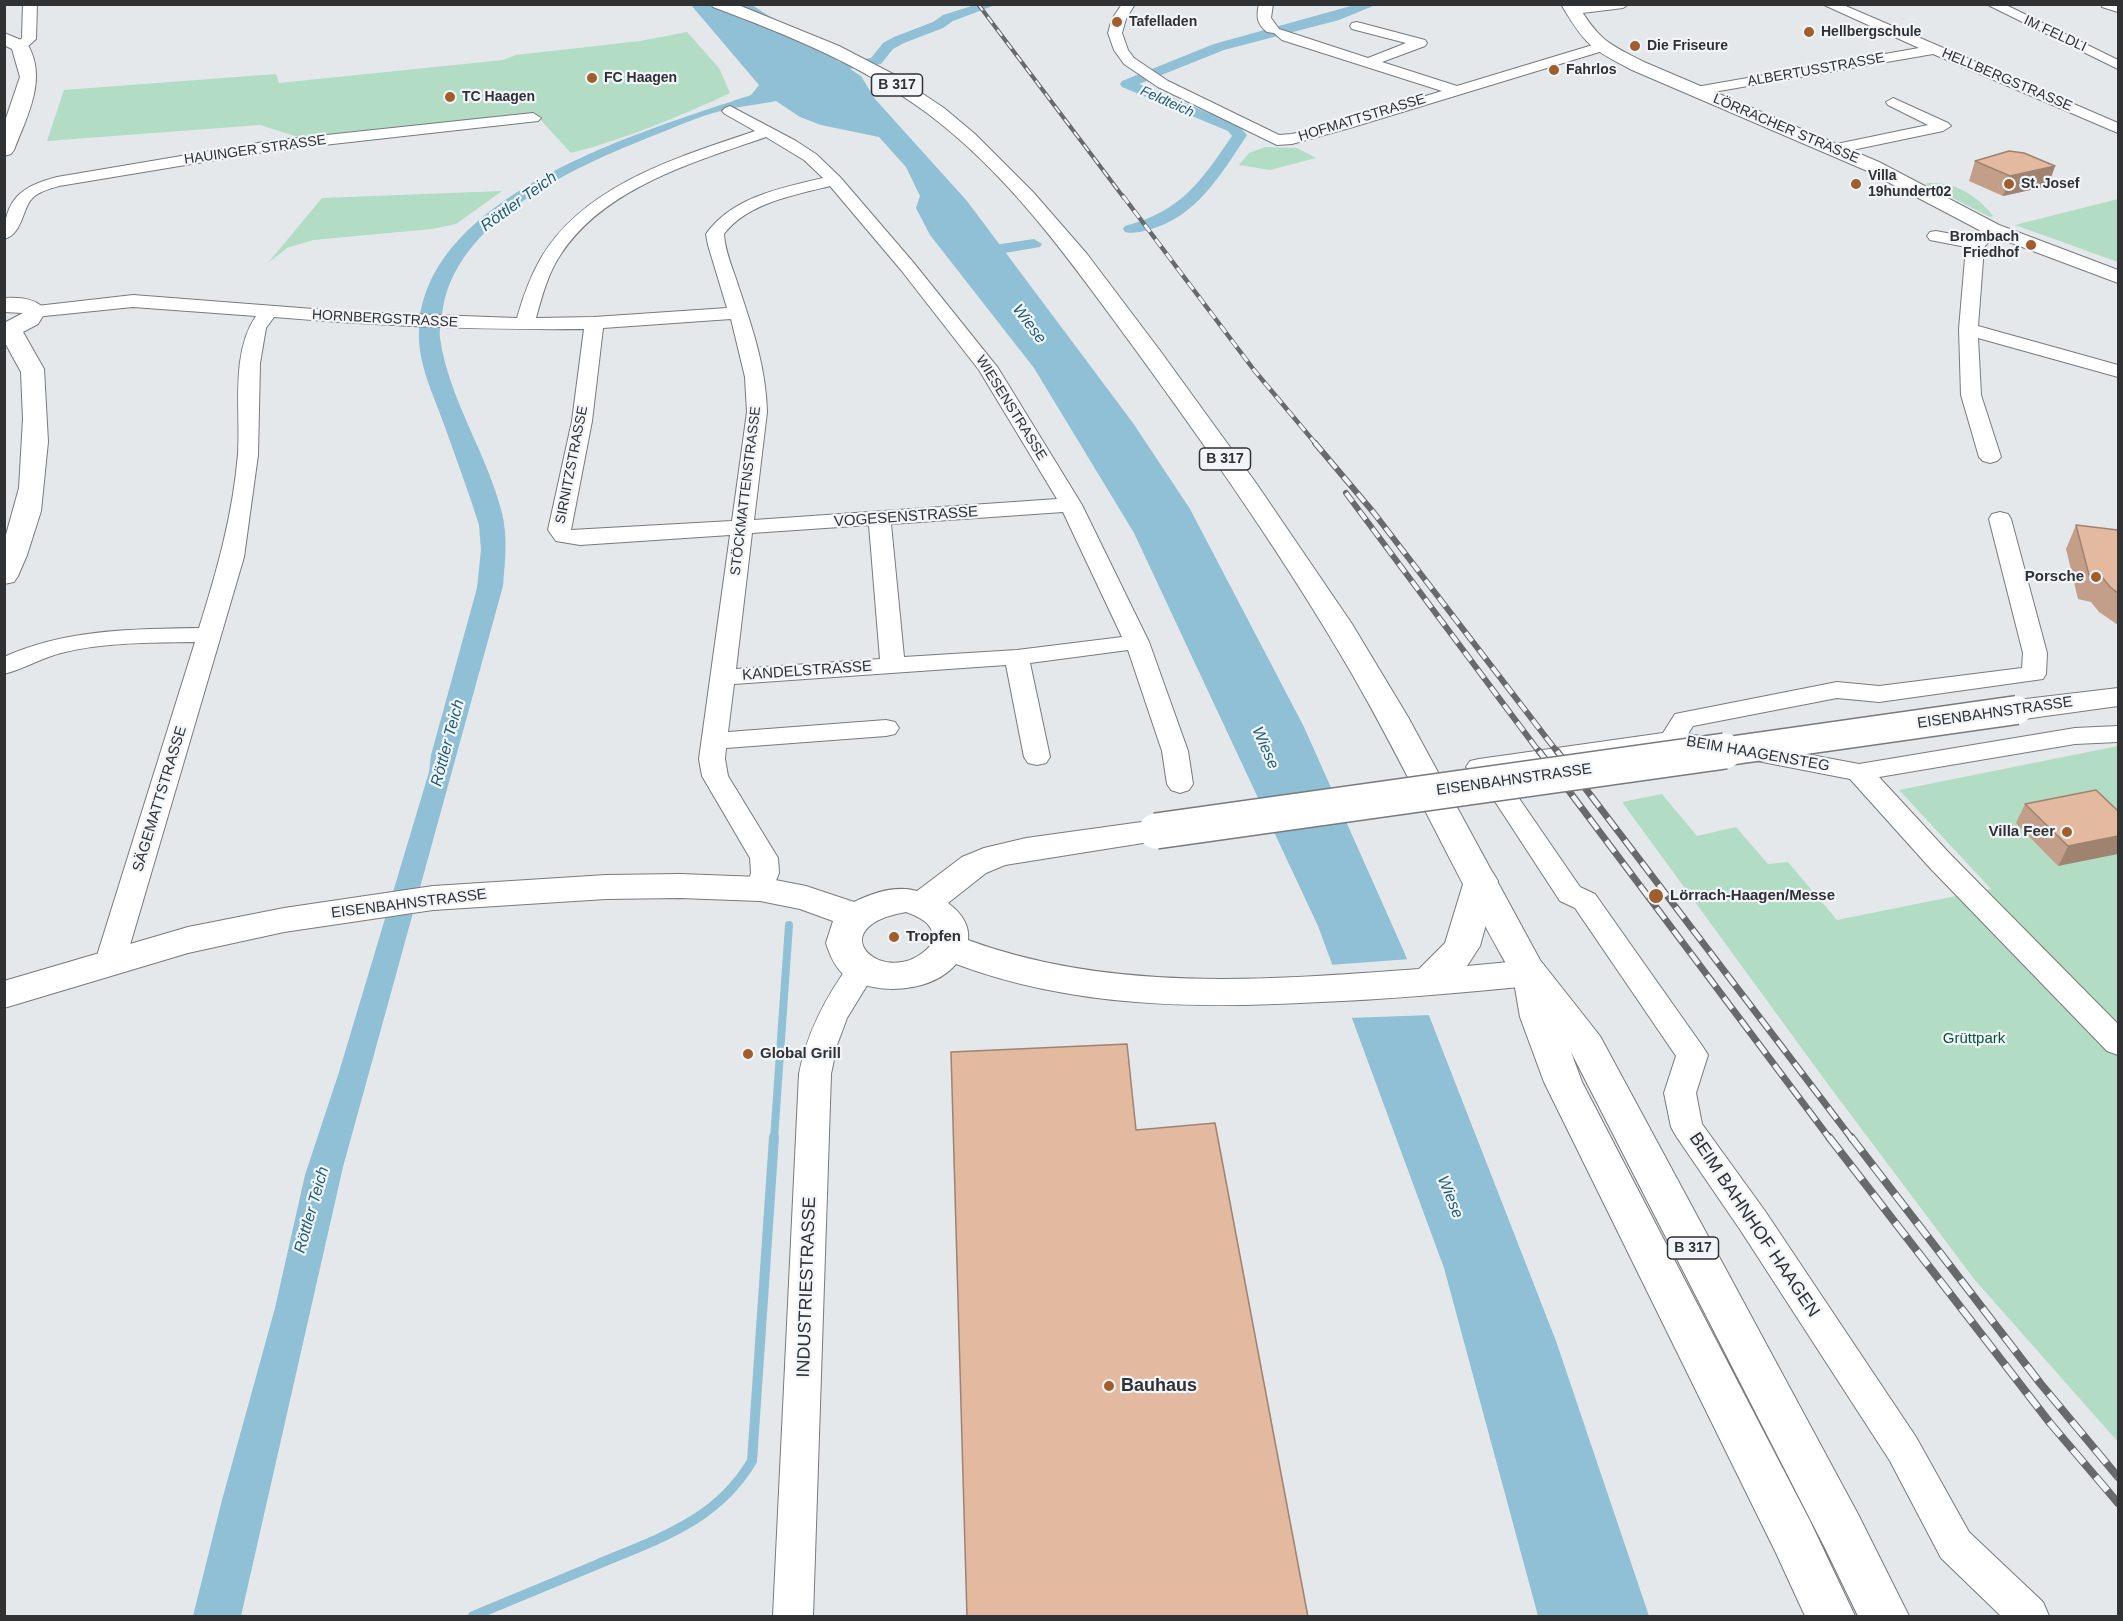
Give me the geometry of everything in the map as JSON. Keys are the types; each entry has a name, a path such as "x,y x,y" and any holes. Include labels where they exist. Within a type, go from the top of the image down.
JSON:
{"main road":[{"name":"B 317","path":"719,4 823,44 869,68 916,97 960,132 1002,171 1043,215 1116,306 1182,397 1309,582 1391,715 1530,973 1577,1030 1587,1046 1842,1532 1884,1617"},
{"name":"LÖRRACHER STRASSE","path":"1571,7 1587,34 1601,47 1696,91 1872,166 1992,229 2118,277"},
{"path":"4,150 29,77 12,42"},
{"path":"4,576 15,556 27,510 34,470 36,415 32,369 6,322 33,318 34,311"},
{"name":"EISENBAHNSTRASSE","path":"924,903 974,865 996,856 1026,849 2017,710 2118,698"},
{"path":"1450,974 1468,929 1480,881"},
{"name":"EISENBAHNSTRASSE","path":"4,995 188,940 263,924 433,898 606,887 680,886 760,889 806,898 855,916"},
{"path":"906,900 924,903 938,910 947,921 951,934 949,947 941,958 928,968 912,974 877,975 862,969 848,958 843,944 845,929 855,916 869,906 887,901 906,900"},
{"path":"949,947 993,963 1074,982 1173,991 1265,992 1450,974 1530,973"},
{"name":"B 317","path":"1530,973 1539,1017 1563,1082 1793,1538 1830,1617"}],"street":[{"path":"12,42 29,39 30,4"},
{"name":"HOFMATTSTRASSE","path":"1129,4 1119,19 1115,33 1121,50 1129,61 1148,76 1277,140 1292,139 1348,124 1601,47"},
{"path":"1266,4 1263,19 1265,25 1287,37 1455,90"},
{"path":"1571,7 1623,4"},
{"name":"HELLBERGSTRASSE","path":"1828,4 2118,128"},
{"name":"IM FELDLI","path":"1992,4 2118,65"},
{"path":"2107,4 2118,8"},
{"path":"1356,26 1420,43 1370,62"},
{"name":"ALBERTUSSTRASSE","path":"1696,91 1936,50"},
{"path":"1833,149 1943,126 1893,102"},
{"name":"WIESENSTRASSE","path":"730,111 810,157 834,180 907,266 988,368 1071,505 1137,642 1175,750 1180,784"},
{"name":"HAUINGER STRASSE","path":"4,234 10,226 21,199 39,187 57,182 270,146 533,118"},
{"path":"525,324 544,268 570,232 589,215 624,191 653,176 767,132"},
{"name":"STÖCKMATTENSTRASSE","path":"760,889 765,873 764,858 715,777 712,759 757,412 758,386 746,336 715,239 718,229 729,219 769,198 834,180"},
{"path":"1990,457 1971,395 1968,329 1976,244 1992,229"},
{"path":"1936,236 1976,244"},
{"name":"HORNBERGSTRASSE","path":"34,311 133,301 406,321 525,324 594,323 737,313"},
{"name":"SÄGEMATTSTRASSE","path":"110,962 233,557 248,455 249,363 257,328 268,312"},
{"name":"SIRNITZSTRASSE","path":"594,323 582,421 559,530 564,536 580,538 741,529"},
{"path":"1968,329 2118,371"},
{"name":"VOGESENSTRASSE","path":"741,529 1071,505"},
{"name":"KANDELSTRASSE","path":"879,519 893,666"},
{"path":"1671,740 1684,720 1837,690 1879,694 2034,674 2035,653 2000,519"},
{"path":"6,666 51,647 91,639 209,635"},
{"name":"KANDELSTRASSE","path":"722,677 1017,657 1137,642"},
{"path":"1017,657 1037,756"},
{"path":"713,741 886,728"},
{"name":"BEIM HAAGENSTEG","path":"1479,767 1671,740 1859,772 2075,736 2118,734"},
{"name":"BEIM BAHNHOF HAAGEN","path":"1479,767 1505,797 1570,894 1585,901 1692,1055 1680,1093 1687,1127 1753,1221 1904,1449 1955,1545 2029,1617"},
{"path":"1859,772 1940,861 2118,1043"},
{"name":"INDUSTRIESTRASSE","path":"793,1617 815,1074 826,1031 834,1011 862,969"}],"green space":[{"path":"687,32 719,68 730,93 652,127 571,153 537,116 298,137 260,125 47,141 64,90 276,74 279,83 503,60 516,55 640,41"},
{"path":"1265,147 1297,148 1316,158 1270,170 1239,165 1249,153"},
{"path":"1925,184 1948,185 1965,191 1993,216 1990,217"},
{"path":"502,191 456,224 432,229 313,240 287,248 268,263 322,198"},
{"path":"2118,199 2118,262 2015,225"},
{"name":"Grüttpark","path":"2118,746 2118,1442 1974,1279 1830,1087 1622,802 1662,794 1697,836 1736,827 1768,864 1788,862 1837,920 1991,889 1899,790"}],"water":[{"path":"691,5 752,5 861,76 875,99 967,201 1133,423 1190,509 1304,727 1405,954 1556,1341 1649,1616 1538,1616 1444,1268 1318,926 1134,533 1034,368 930,235 916,208 920,196 906,167 879,137 821,125 800,117 776,101 729,109 696,119 615,151 550,184 519,204 491,227 467,253 451,282 442,315 440,338 451,383 487,469 502,513 505,540 503,586 343,1167 241,1616 193,1616 222,1500 275,1308 305,1175 339,1072 429,772 431,755 477,588 481,550 479,525 428,381 419,342 419,329 431,281 459,240 499,204 548,174 656,127 751,95 759,85"}],"pier":[{"path":"1411,959 1432,1015 1348,1018 1329,965"}],"building":[{"path":"2009,151 2024,153 2055,166 2010,176 1975,161"},
{"path":"2076,525 2118,530 2118,593 2102,577 2089,575"},
{"path":"2096,790 2118,811 2118,836 2068,846 2025,804"},
{"name":"Bauhaus","path":"1127,1044 1136,1130 1215,1123 1308,1617 967,1617 951,1052"}],"waterway":[{"path":"813,77 840,66 876,61 888,46 899,40 938,25 948,18 992,4"},
{"name":"Feldteich","path":"1131,229 1151,224 1182,207 1207,182 1240,135 1233,128 1127,84 1219,47 1334,17 1372,4"},
{"name":"Feldteich","path":"975,253 1034,244"},
{"path":"774,1139 789,925"},
{"path":"473,1616 663,1537 683,1526 703,1514 721,1499 752,1461 774,1137"}],"railway":[{"path":"978,4 1124,198"},
{"path":"1123,196 1254,370 1316,444"},
{"path":"1315,443 1374,513 1558,753"},
{"path":"1346,493 1540,753"},
{"path":"1539,751 1830,1139"},
{"path":"1557,751 1852,1139"},
{"path":"1829,1137 2050,1423 2118,1503"},
{"path":"1851,1137 2040,1383 2118,1477"}],"place":[{"name":"Tafelladen","path":"1117,22"},
{"name":"Hellbergschule","path":"1809,32"},
{"name":"Die Friseure","path":"1635,46"},
{"name":"Fahrlos","path":"1554,70"},
{"name":"FC Haagen","path":"592,78"},
{"name":"TC Haagen","path":"450,97"},
{"name":"Villa 19hundert02","path":"1856,184"},
{"name":"St. Josef","path":"2009,184"},
{"name":"Brombach Friedhof","path":"2031,245"},
{"name":"Porsche","path":"2096,577"},
{"name":"Villa Feer","path":"2067,832"},
{"name":"Lörrach-Haagen/Messe","path":"1656,896"},
{"name":"Tropfen","path":"894,937"},
{"name":"Global Grill","path":"748,1054"},
{"name":"Bauhaus","path":"1109,1386"}],"water label":[{"name":"Röttler Teich","path":"519,202"},
{"name":"Wiese","path":"1029,324"},
{"name":"Röttler Teich","path":"448,743"},
{"name":"Wiese","path":"1265,748"},
{"name":"Wiese","path":"1450,1197"},
{"name":"Röttler Teich","path":"312,1210"}]}
